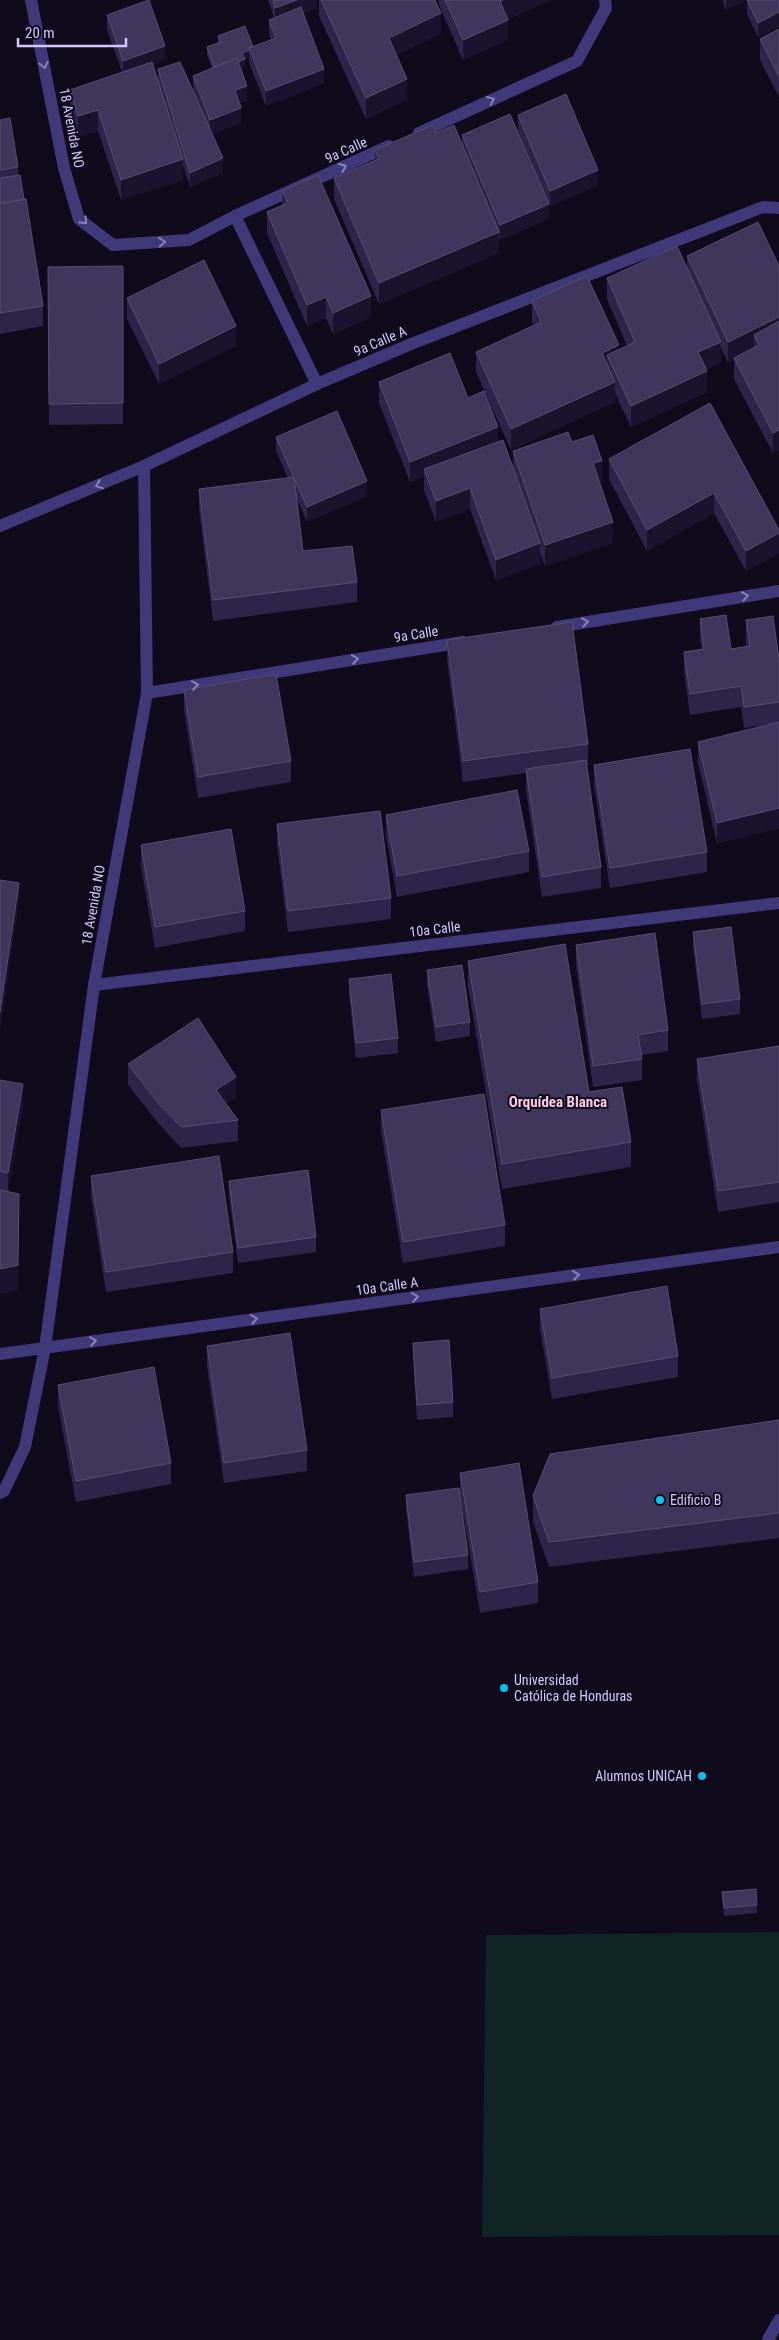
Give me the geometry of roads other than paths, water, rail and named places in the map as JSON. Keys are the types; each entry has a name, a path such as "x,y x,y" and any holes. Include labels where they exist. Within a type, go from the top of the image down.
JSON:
{"street":[{"name":"18 Avenida NO","path":"31,0 64,168 79,219 113,245"},
{"name":"9a Calle","path":"113,245 189,240 235,216 577,61 606,8 605,0"},
{"name":"9a Calle A","path":"0,526 144,466 317,384 411,344 763,206 779,208"},
{"path":"235,216 317,384"},
{"name":"18 Avenida NO","path":"0,1493 4,1491 25,1447 45,1348 94,985 147,693 144,466"},
{"path":"546,628 779,591"},
{"name":"9a Calle","path":"147,693 478,639"},
{"name":"10a Calle","path":"94,985 779,903"},
{"name":"10a Calle A","path":"0,1354 779,1247"},
{"path":"768,2340 779,2320"}],"place":[{"name":"Edificio B","path":"660,1500"},
{"name":"Universidad Católica de Honduras","path":"504,1688"},
{"name":"Alumnos UNICAH","path":"702,1776"}],"district":[{"name":"Orquídea Blanca","path":"558,1102"}]}
